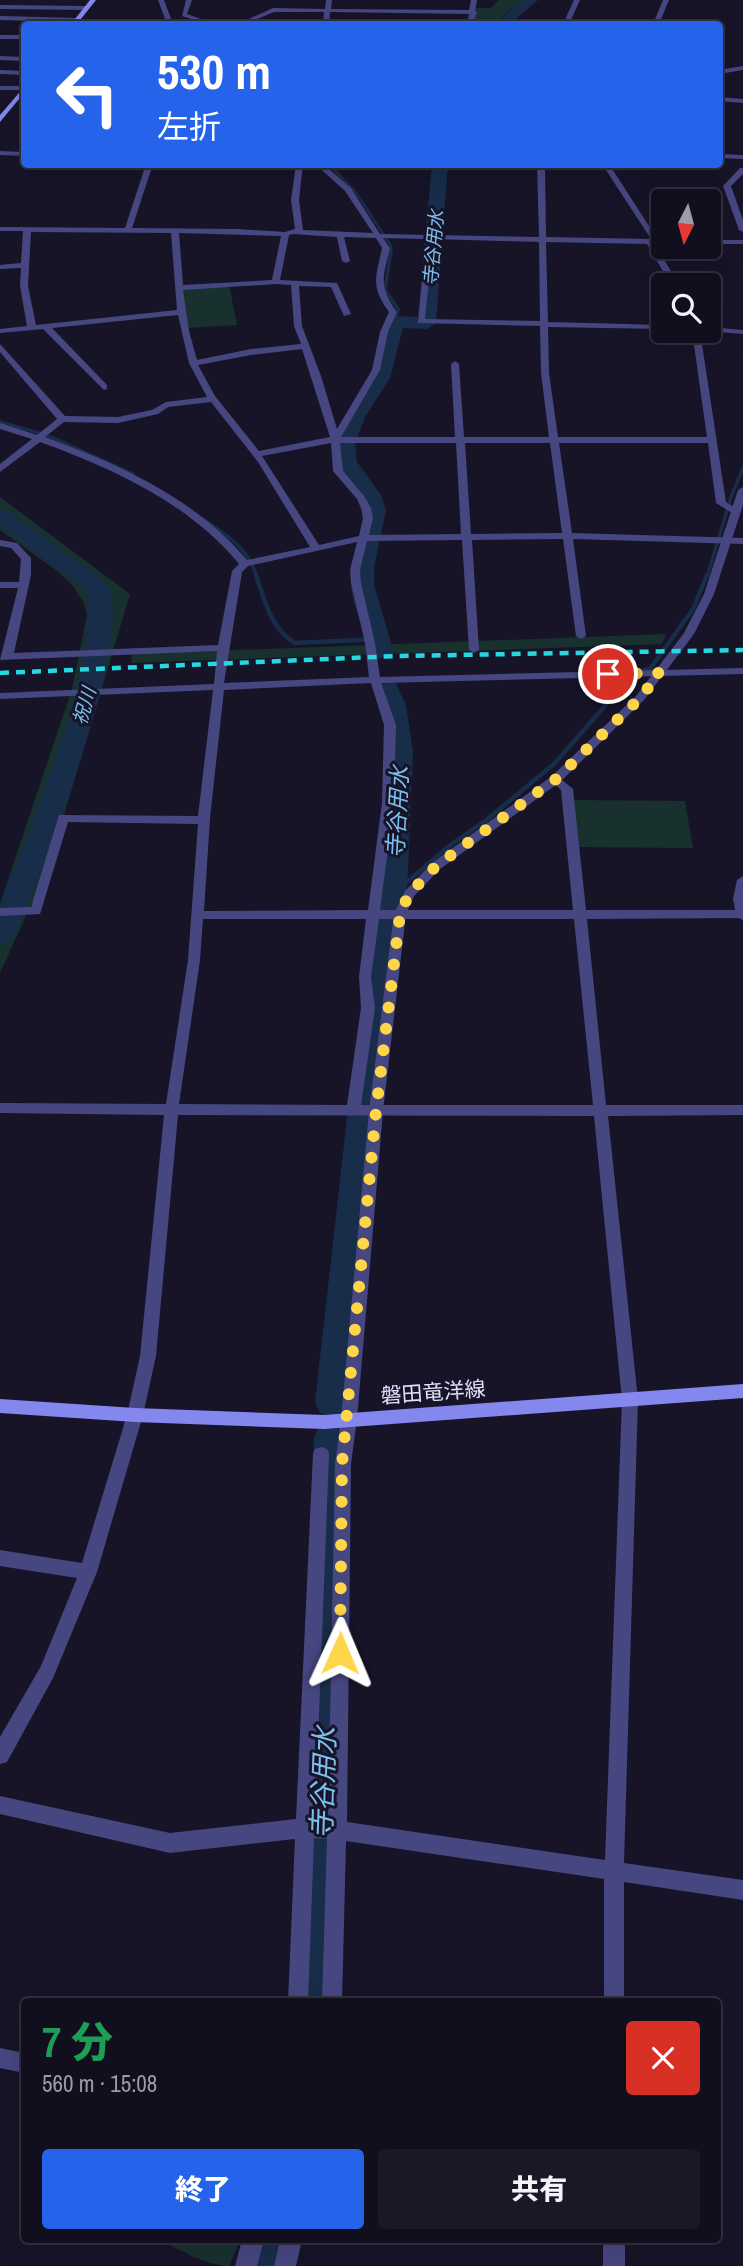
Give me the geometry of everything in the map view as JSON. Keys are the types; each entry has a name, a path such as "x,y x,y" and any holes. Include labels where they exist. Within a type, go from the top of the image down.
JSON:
{"main road":[{"path":"77,21 93,0"},
{"path":"0,120 21,92"},
{"name":"磐田竜洋線","path":"0,1406 275,1421 349,1419 743,1391"}],"street":[{"path":"161,0 167,9 169,21"},
{"path":"184,15 189,0"},
{"path":"326,21 329,0"},
{"path":"390,11 391,0"},
{"path":"471,21 474,0"},
{"path":"567,21 577,0"},
{"path":"657,21 666,0"},
{"path":"0,6 87,8"},
{"path":"167,9 203,21"},
{"path":"248,21 273,10 474,12"},
{"path":"397,21 400,11"},
{"path":"0,19 51,21"},
{"path":"0,37 21,37"},
{"path":"0,58 21,59"},
{"path":"723,71 743,68"},
{"path":"0,72 21,73"},
{"path":"0,88 21,88"},
{"path":"723,99 743,101"},
{"path":"0,153 21,154"},
{"path":"723,156 743,157"},
{"path":"128,230 149,168"},
{"path":"289,233 299,230 295,200 299,168"},
{"path":"323,168 348,190 387,253 378,284 382,297 393,312 384,332 376,370 335,439"},
{"path":"541,168 545,373 581,636"},
{"path":"608,168 651,234"},
{"path":"743,170 727,186 743,230"},
{"path":"0,229 175,230 651,242"},
{"path":"27,229 24,286 32,328"},
{"path":"175,230 186,337 193,363 212,399 257,453 316,548"},
{"path":"276,282 289,233"},
{"path":"340,235 346,261"},
{"path":"430,236 421,321 651,327"},
{"path":"721,242 743,242"},
{"path":"0,267 25,265"},
{"path":"181,288 276,282 334,285 347,314"},
{"path":"295,283 298,326 317,376 335,439 338,471 366,508 368,518 355,570 356,583 370,643 375,680 390,725 388,803 365,977 368,1008 353,1111"},
{"path":"0,331 183,312"},
{"path":"46,327 104,387"},
{"path":"721,330 743,332"},
{"path":"698,343 721,503 735,511"},
{"path":"193,363 304,346"},
{"path":"0,347 62,419"},
{"path":"455,364 474,650"},
{"path":"0,469 62,419 118,420 155,412 166,405 212,399"},
{"path":"0,426 41,436 113,469 190,513 220,535 245,564"},
{"path":"257,453 335,439 713,440"},
{"path":"332,1998 338,1830 342,1464 349,1419 376,1111 400,914 409,894 436,866 556,779 640,698 689,634 709,594 743,490"},
{"path":"0,1755 47,1672 88,1572 135,1415 148,1356 172,1108 194,960 204,820 223,648 234,576 245,564 363,538 566,536 743,541"},
{"path":"0,543 14,545 26,558 24,585 4,657 223,648"},
{"path":"0,585 24,585"},
{"path":"0,696 375,680 743,671"},
{"path":"556,779 567,789 630,1400 614,1872 614,1998"},
{"path":"0,912 36,911 63,818 204,820"},
{"path":"196,915 743,915 739,899 743,880"},
{"path":"0,1108 743,1110"},
{"path":"298,1998 321,1454"},
{"path":"0,1558 88,1572"},
{"path":"0,1805 170,1843 305,1828 338,1830 743,1890"},
{"path":"0,2058 21,2062"},
{"path":"246,2266 252,2243"},
{"path":"285,2266 290,2243"},
{"path":"614,2243 614,2266"}],"green space":[{"path":"499,0 523,0 498,21 471,21 474,8 491,8"},
{"path":"229,285 237,325 187,328 181,288"},
{"path":"0,497 130,594 49,865 0,973 0,904 72,689 87,615 84,603 73,586 56,570 0,530"},
{"path":"666,634 662,644 131,663 132,654"},
{"path":"568,800 685,801 693,848 573,847"},
{"path":"165,2243 239,2243 229,2266 202,2260"}],"waterway":[{"name":"寺谷用水","path":"506,21 531,0"},
{"path":"332,168 355,191 391,250"},
{"name":"寺谷用水","path":"382,653 362,585 363,568 376,510 370,495 350,469 345,443 355,417 380,378 395,322 427,323 440,168"},
{"path":"391,250 385,290 398,309 395,322"},
{"path":"0,422 49,436 133,474"},
{"path":"707,577 731,497 743,468"},
{"name":"祝川","path":"0,516 99,589 100,617 96,663 81,719 28,874 0,934"},
{"path":"203,519 242,550 257,577"},
{"path":"256,575 274,622 295,643 380,639"},
{"path":"393,894 449,846 485,821 554,764 635,672 650,669 693,609 707,575"},
{"name":"寺谷用水","path":"333,1402 364,1100 393,894 400,753 394,705 385,684"},
{"name":"寺谷用水","path":"317,1998 332,1438"},
{"name":"寺谷用水","path":"268,2266 273,2243"}],"railway":[{"path":"0,673 398,656 743,650"}],"route":[{"path":"340,1653 342,1464 349,1419 376,1111 400,914 409,894 436,866 556,779 640,698 660,673 608,674"}]}
